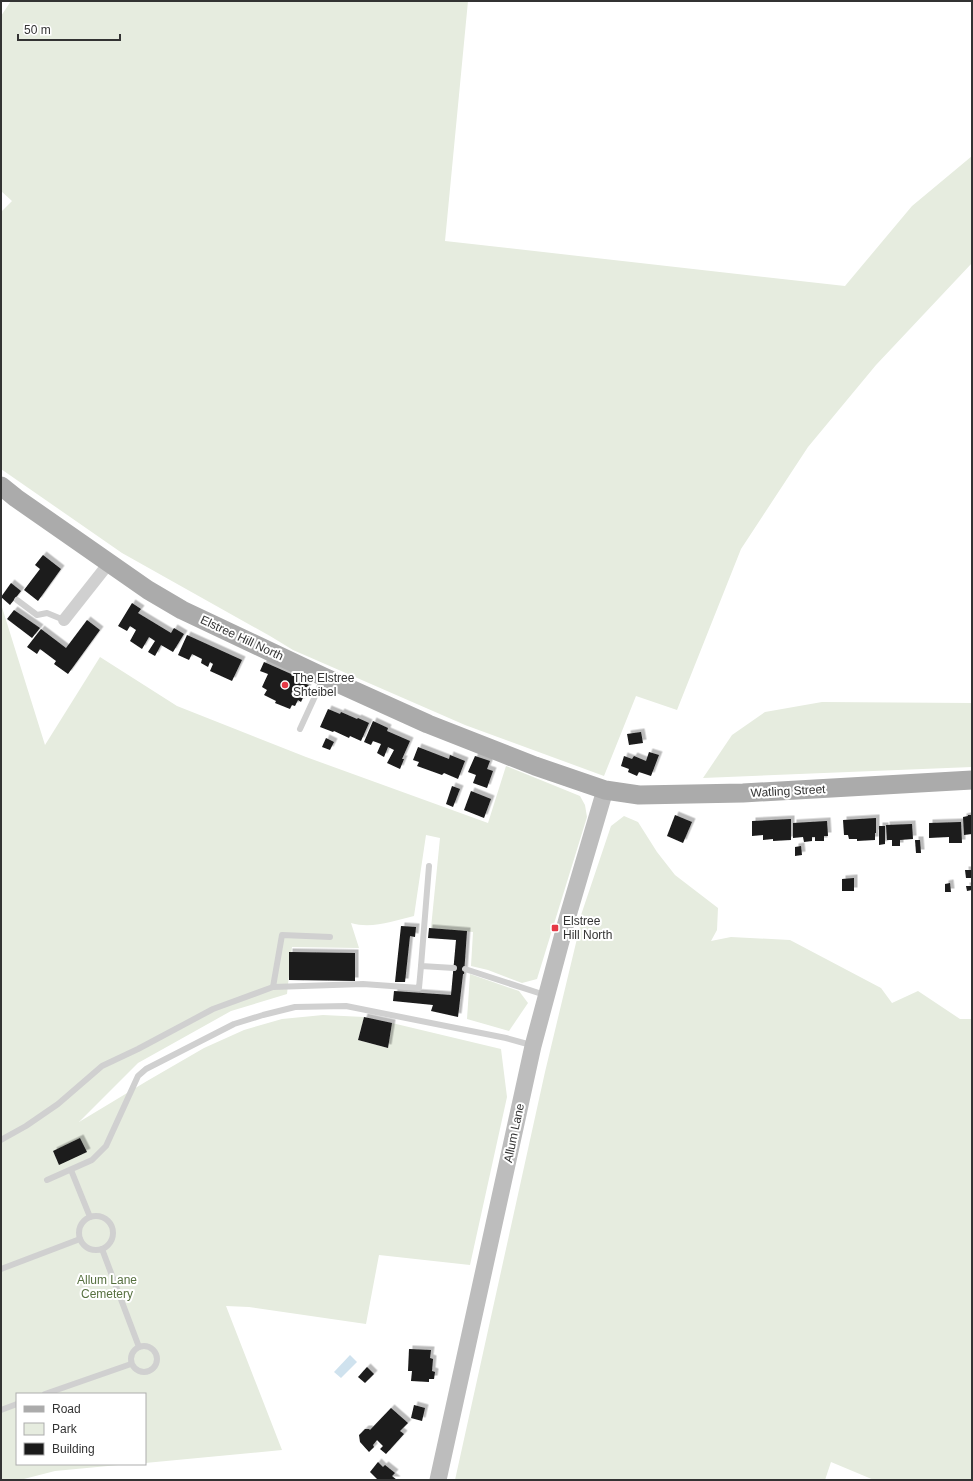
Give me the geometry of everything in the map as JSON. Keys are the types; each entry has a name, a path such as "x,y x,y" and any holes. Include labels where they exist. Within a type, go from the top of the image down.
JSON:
{"main road":[{"name":"Elstree Hill North","path":"1,486 148,590 182,610 324,677 442,729 534,766 605,790"},
{"name":"Watling Street","path":"605,790 639,795 743,793 972,780"},
{"name":"Allum Lane","path":"438,1480 545,995 605,790"}],"street":[{"path":"64,620 109,563"}],"lane":[{"path":"17,600 37,615 47,613 64,620"},
{"path":"300,729 324,677"},
{"path":"1,1140 26,1126 58,1104 102,1066 138,1049 213,1009 273,987 363,984 419,988 429,866"},
{"path":"273,987 282,934 330,937"},
{"path":"421,966 454,968"},
{"path":"465,969 545,995"},
{"path":"47,1180 92,1160 106,1146 138,1076 146,1069 234,1024 263,1015 295,1007 346,1006 506,1038 533,1046"},
{"path":"71,1170 90,1217"},
{"path":"90,1217 103,1217 112,1227 112,1240 108,1246 102,1249 89,1249 83,1245 80,1239 80,1226 90,1217"},
{"path":"1,1269 80,1239"},
{"path":"102,1249 139,1347"},
{"path":"139,1347 150,1347 157,1356 155,1367 150,1371 139,1372 131,1364 132,1354 139,1347"},
{"path":"48,1393 131,1364"},
{"path":"1,1410 16,1404"}],"green space":[{"path":"11,1 468,1 445,241 845,286 912,206 972,156 972,263 876,365 808,447 741,549 677,710 636,696 604,776 465,725 293,650 122,553 1,469 1,212 12,201 1,191 1,16"},
{"name":"Allum Lane Cemetery","path":"1,604 45,745 100,657 177,706 306,757 488,823 506,766 580,796 585,805 587,817 537,979 522,983 488,970 471,966 473,932 431,928 440,838 426,835 414,916 375,925 359,925 351,923 359,948 292,947 287,994 231,1011 138,1063 79,1122 204,1048 244,1030 282,1019 323,1015 364,1017 358,1040 388,1048 392,1023 501,1049 507,1097 470,1265 379,1255 366,1324 249,1307 226,1306 282,1450 146,1463 146,1393 16,1393 16,1465 118,1465 55,1471 20,1480 1,1480"},
{"path":"822,702 972,703 972,767 703,778 732,735 765,712"},
{"path":"624,816 638,822 657,852 675,875 718,908 717,930 711,941 731,937 790,940 881,988 892,1003 918,991 960,1019 972,1019 972,1480 874,1480 831,1462 825,1480 455,1480 545,1072 581,922 579,921 611,826"},
{"path":"470,974 519,991 528,1003 509,1031 467,1019"}],"water":[{"path":"350,1355 357,1362 341,1378 334,1372"}],"building":[{"path":"43,555 61,569 38,601 24,590 40,569 35,565"},
{"path":"11,583 21,591 10,605 1,597"},
{"path":"132,603 141,609 138,613 171,633 174,628 184,634 173,652 161,645 155,656 148,652 155,641 149,637 142,649 130,641 136,630 130,626 127,631 118,626"},
{"path":"14,610 40,628 32,638 7,619"},
{"path":"87,620 100,630 68,674 54,664 56,661 40,649 37,654 27,647 41,629 66,648"},
{"path":"187,635 242,660 232,681 210,671 213,664 210,662 208,667 201,663 202,659 192,654 189,660 178,655"},
{"name":"The Elstree Shteibel","path":"264,662 307,681 306,684 309,685 301,702 298,700 295,706 292,705 290,709 275,703 276,701 264,695 267,690 262,687 268,674 260,671"},
{"path":"328,709 340,714 341,712 369,723 361,741 320,727"},
{"path":"373,721 388,728 387,731 410,741 402,759 404,759 400,769 387,763 394,750 388,747 384,757 377,753 381,744 373,741 371,745 364,742"},
{"path":"641,732 643,743 629,745 627,734"},
{"path":"326,738 334,742 330,750 322,747"},
{"path":"418,747 449,759 450,755 465,761 458,779 444,773 442,775 417,766 419,762 413,760"},
{"path":"649,752 659,755 651,776 639,772 637,776 628,772 629,769 621,766 624,756 632,759 634,756 646,761"},
{"path":"475,756 490,761 487,769 493,771 487,788 473,783 476,775 468,772"},
{"path":"452,786 460,789 453,807 446,804"},
{"path":"471,791 491,799 484,818 464,810"},
{"path":"675,815 692,822 683,843 667,836"},
{"path":"972,815 972,834 964,835 963,817"},
{"path":"876,818 875,840 857,841 857,839 849,839 848,835 844,835 843,820"},
{"path":"791,819 791,840 763,840 763,835 752,836 752,821"},
{"path":"827,821 828,836 824,836 824,841 815,841 815,837 812,837 812,841 804,842 803,837 793,838 793,823"},
{"path":"961,822 962,843 949,843 949,837 929,838 929,823"},
{"path":"912,824 913,839 900,840 900,846 892,846 892,840 887,840 886,825"},
{"path":"879,826 885,826 885,844 879,845"},
{"path":"915,840 920,840 921,853 916,853"},
{"path":"801,846 802,855 795,856 795,847"},
{"path":"965,870 971,870 972,878 966,878"},
{"path":"854,878 854,891 842,891 842,879"},
{"path":"950,883 951,892 945,892 945,884"},
{"path":"966,886 972,886 972,890 967,891"},
{"path":"401,926 416,927 415,937 410,936 405,982 395,982"},
{"path":"429,928 467,931 464,974 458,1017 431,1011 433,1005 393,1001 394,991 451,995 456,940 428,938"},
{"path":"289,952 355,953 355,981 289,980"},
{"path":"364,1017 392,1023 388,1048 358,1040"},
{"path":"80,1138 87,1152 59,1165 53,1151"},
{"path":"409,1349 431,1350 430,1358 433,1359 432,1371 435,1372 434,1379 429,1379 429,1382 411,1381 412,1371 408,1371"},
{"path":"367,1367 374,1374 365,1383 358,1377"},
{"path":"414,1405 425,1408 422,1421 411,1418"},
{"path":"391,1408 408,1423 400,1431 404,1434 386,1454 380,1449 383,1446 377,1440 373,1445 374,1447 369,1452 360,1442 359,1435 365,1429 370,1430"},
{"path":"378,1462 383,1467 385,1465 395,1473 392,1476 397,1480 378,1480 370,1472"}],"place":[{"name":"The Elstree Shteibel","path":"285,685"},
{"name":"Elstree Hill North","path":"555,928"}]}
